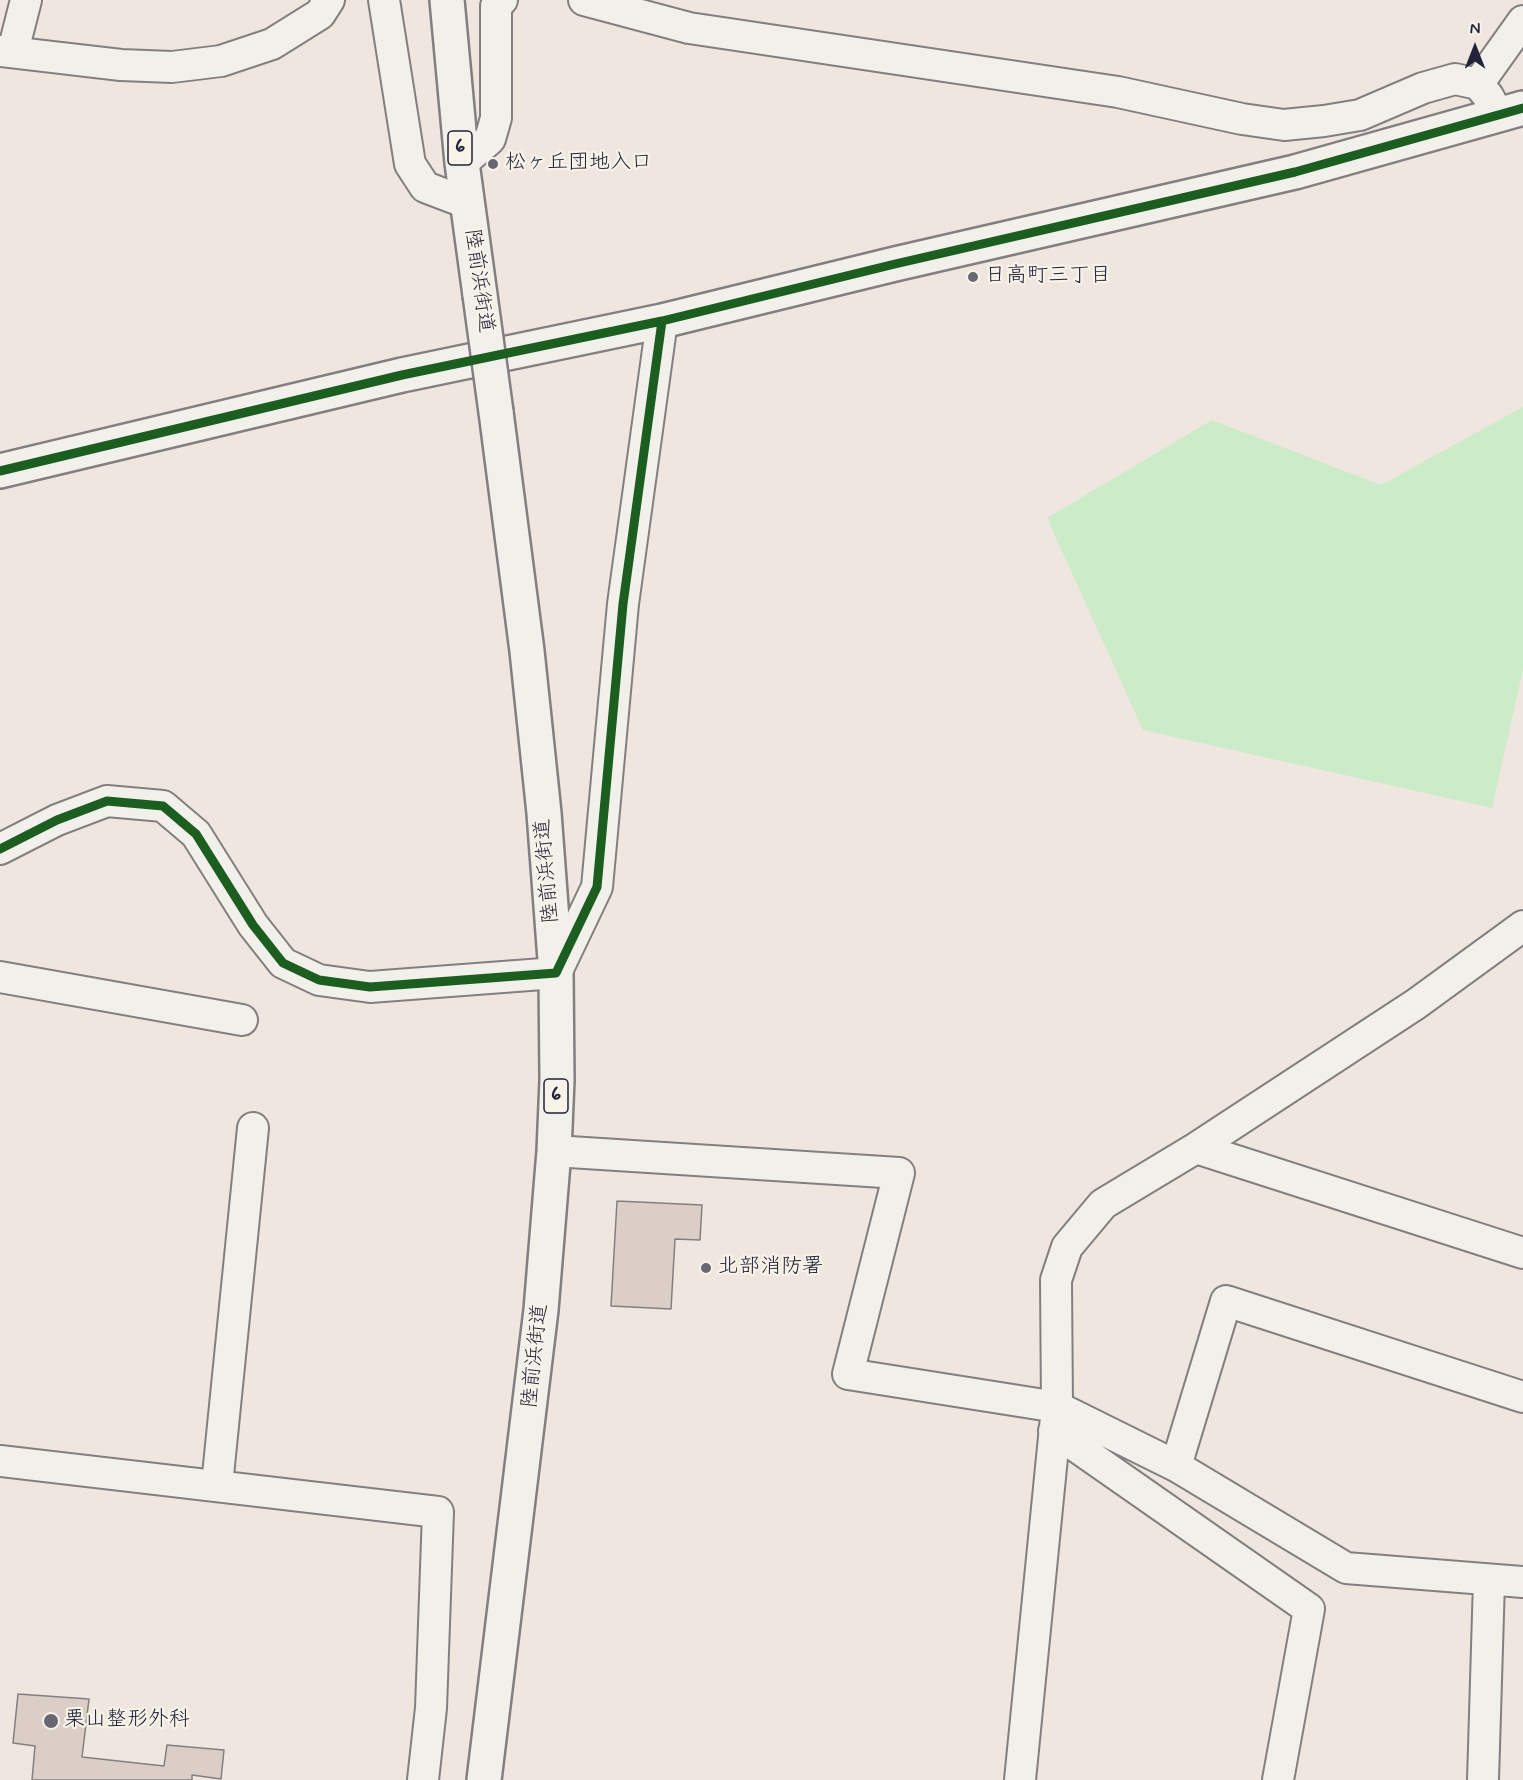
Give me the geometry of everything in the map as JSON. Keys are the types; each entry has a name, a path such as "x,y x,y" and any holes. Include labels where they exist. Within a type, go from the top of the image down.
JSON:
{"main road":[{"name":"陸前浜街道","path":"447,0 462,163 527,651 556,973 557,1080 554,1151 540,1321 484,1780"},
{"path":"0,471 402,375 662,321 906,261 1295,172 1511,112"}],"street":[{"path":"26,0 6,51 121,65 172,67 220,62 272,44 320,14 329,0"},
{"path":"384,0 410,164 425,187 467,203"},
{"path":"462,163 490,139 496,118 496,6 501,0"},
{"path":"584,0 689,28 1118,92 1242,119 1284,125 1360,115 1423,88 1455,79 1478,84 1488,96 1511,112"},
{"path":"1478,84 1523,21"},
{"path":"0,849 57,820 107,801 163,806 196,834 253,925 283,963 319,980 370,987 556,973 597,886 623,604 662,321"},
{"path":"1020,1780 1056,1419 1056,1280 1067,1247 1103,1204 1196,1149 1416,1004 1523,926"},
{"path":"0,976 242,1020"},
{"path":"217,1485 254,1128"},
{"path":"1196,1149 1523,1253"},
{"path":"554,1151 899,1173 848,1374 1056,1419 1176,1466 1346,1568 1523,1582"},
{"path":"1176,1466 1226,1301 1523,1397"},
{"path":"1056,1419 1309,1609 1278,1780"},
{"path":"0,1461 438,1512 431,1708 423,1780"},
{"path":"1483,1780 1490,1581"}],"green space":[{"path":"1523,407 1523,670 1492,808 1143,730 1047,518 1212,420 1381,485"}],"building":[{"path":"617,1201 702,1205 700,1240 675,1239 671,1309 611,1306"},
{"name":"栗山整形外科","path":"18,1694 89,1699 82,1757 164,1766 167,1745 224,1750 221,1779 192,1775 192,1780 32,1780 35,1746 13,1743"}],"cycle path":[{"path":"0,471 402,375 662,321 895,264 1295,172 1523,108"},
{"path":"0,849 57,820 107,801 163,806 196,834 253,925 283,963 319,980 370,987 556,973 597,887 623,604 662,321"}],"place":[{"name":"松ヶ丘団地入口","path":"493,164"},
{"name":"日高町三丁目","path":"973,277"},
{"name":"北部消防署","path":"706,1268"},
{"name":"栗山整形外科","path":"51,1721"}]}
